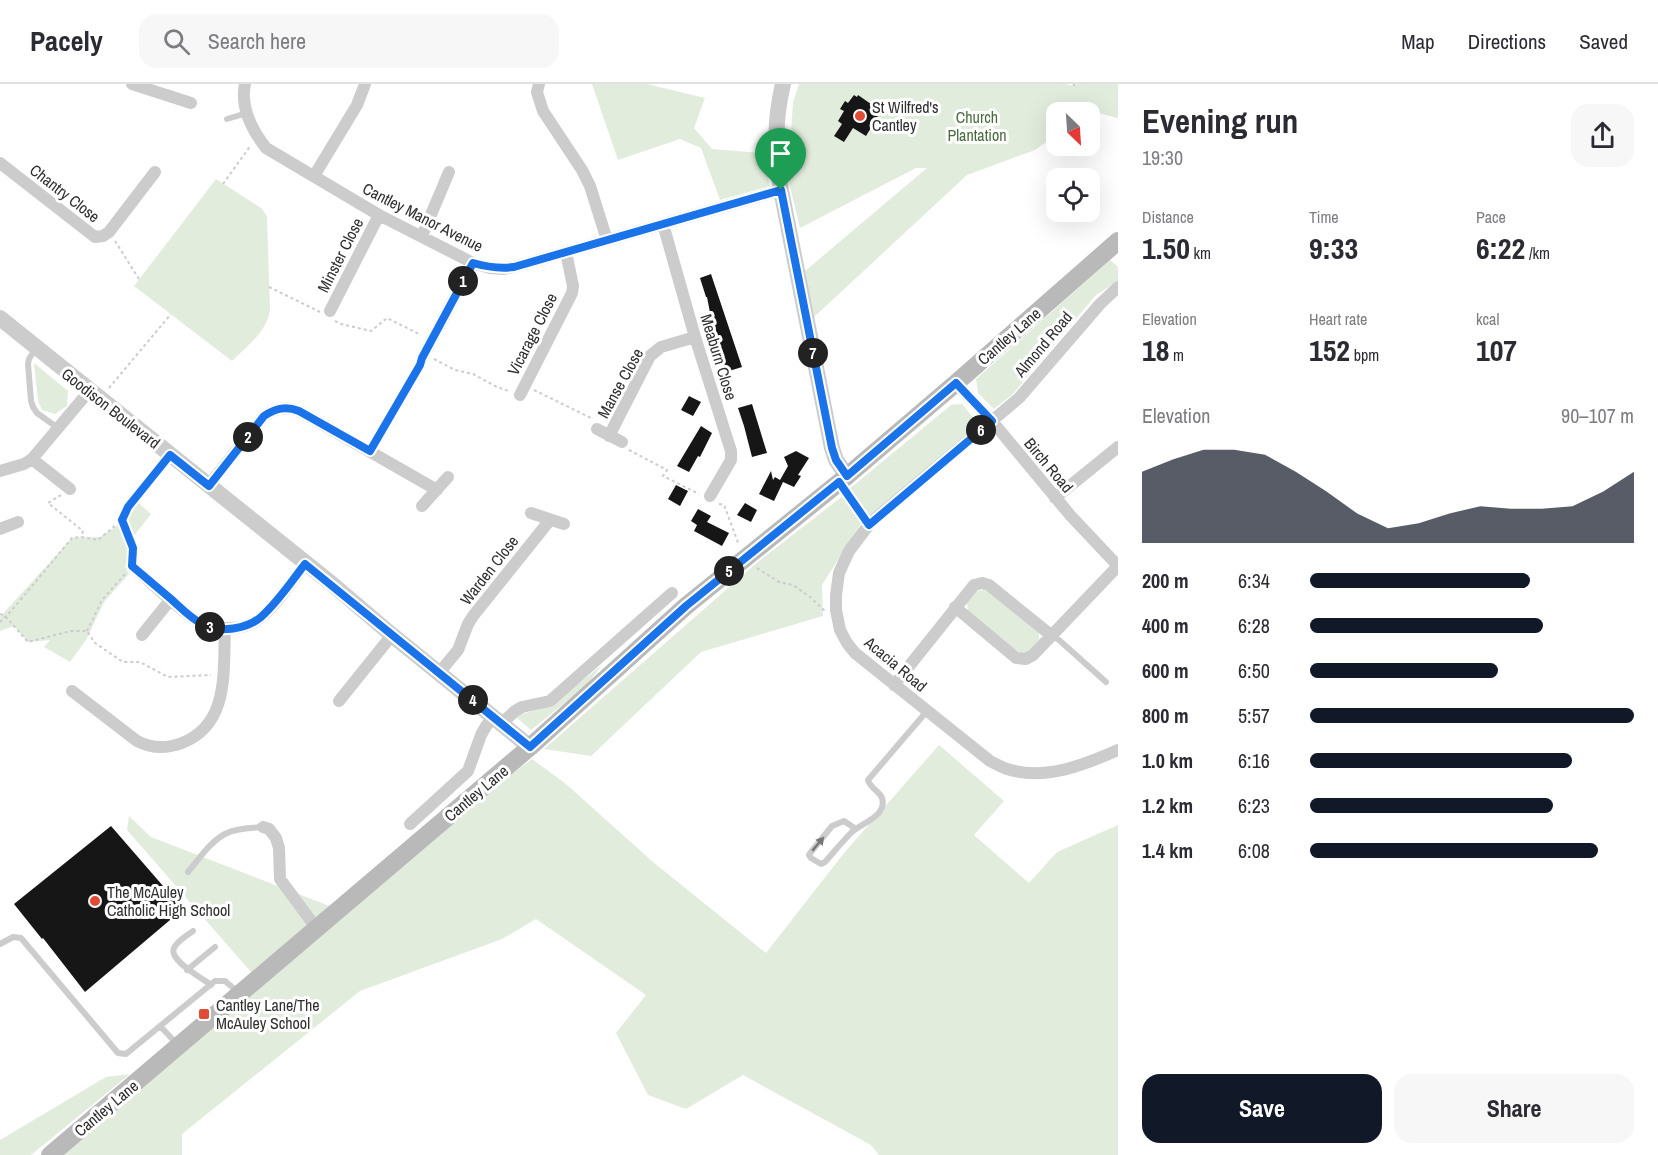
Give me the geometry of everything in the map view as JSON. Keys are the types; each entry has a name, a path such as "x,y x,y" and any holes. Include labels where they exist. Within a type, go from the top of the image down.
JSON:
{"main road":[{"name":"Cantley Lane","path":"50,1155 530,747 686,606 843,479 1118,241"}],"street":[{"path":"132,84 191,103"},
{"name":"Cantley Manor Avenue","path":"245,84 249,121 266,148 379,214 473,263 490,268 503,269 781,190"},
{"path":"314,176 357,105 365,84"},
{"path":"539,84 537,92 543,111 590,186 607,240"},
{"path":"783,84 776,130 776,158 832,448 843,479"},
{"name":"Chantry Close","path":"0,163 95,237 109,232 155,172"},
{"path":"422,236 449,172"},
{"name":"Minster Close","path":"331,316 379,214"},
{"name":"Meaburn Close","path":"663,224 695,337 732,451 731,460 709,498"},
{"name":"Vicarage Close","path":"522,390 572,293 573,286 566,252"},
{"path":"422,358 473,263"},
{"name":"Almond Road","path":"992,421 1019,398 1100,303 1118,287"},
{"name":"Goodison Boulevard","path":"0,318 332,584 530,747"},
{"name":"Manse Close","path":"609,436 650,356 662,346 695,337"},
{"name":"Birch Road","path":"956,383 992,421 1055,498 1118,566"},
{"path":"0,471 24,464 32,459 58,428 95,394"},
{"path":"209,486 264,416 274,410 292,409 436,490"},
{"name":"Acacia Road","path":"992,421 869,525 849,551 839,573 836,595 840,630 855,653 990,761 1008,769 1048,773 1070,768 1118,750"},
{"name":"Manse Close","path":"597,429 622,442"},
{"path":"1055,498 1118,447"},
{"path":"32,459 70,489"},
{"path":"422,506 448,477"},
{"path":"531,513 564,524"},
{"name":"Warden Close","path":"439,673 458,650 473,616 550,520"},
{"path":"0,529 18,522"},
{"path":"132,566 203,625 225,628 245,626 260,618 276,602 305,564"},
{"path":"955,608 1016,658 1026,659 1052,636 1118,566"},
{"path":"894,685 974,585 982,583 989,585 1052,636"},
{"name":"Cantley Lane","path":"410,824 468,771 486,726 522,707 550,701 672,593"},
{"path":"142,635 171,599"},
{"path":"72,691 146,746 171,747 186,742 212,720 219,706 222,693 225,628"},
{"path":"339,700 392,635"},
{"path":"264,827 269,829 276,838 279,848 280,879 318,929"}],"lane":[{"path":"228,119 247,113"},
{"path":"36,348 28,364 31,401 37,413 58,428"},
{"path":"1052,636 1106,682"},
{"path":"856,829 844,821 832,826 811,852 811,858 821,864 825,862 851,832 873,819 881,809 881,795 869,784 868,780 927,711"},
{"path":"188,872 212,844 225,834 242,829 264,827"},
{"path":"193,931 176,945 173,949 174,954 187,970 211,985"},
{"path":"0,944 13,937 21,938 118,1053 126,1054 215,981 225,981 240,994"},
{"path":"187,970 215,947"},
{"path":"160,1026 180,1046"}],"path":[{"path":"223,184 257,137"},
{"path":"109,232 139,279"},
{"path":"269,286 331,316 341,324 371,331 387,318 432,340"},
{"path":"95,394 171,314"},
{"path":"370,451 422,358 429,357 455,370 473,374 497,387 522,390 602,423 597,429"},
{"path":"622,442 625,448 667,470 663,476 724,505 745,558 763,573 779,582 793,585 829,614 838,618"},
{"path":"0,622 72,538 98,540 122,520 128,507 170,455"},
{"path":"843,479 869,525"},
{"path":"70,489 48,503 83,531 81,537"},
{"path":"87,631 102,600 132,566 133,548 122,520"},
{"path":"0,614 5,616 28,642 71,631 87,631"},
{"path":"87,631 95,643 123,662 140,662 168,676 223,674"}],"green space":[{"path":"592,84 647,84 705,98 694,128 712,149 761,153 770,186 720,200 701,148 680,139 618,160"},
{"name":"Church Plantation","path":"799,84 1065,84 1075,86 1076,84 1118,84 1118,118 1100,114 1100,102 1046,102 1046,142 1035,150 967,175 813,318 805,271 927,168 916,168 800,228 788,179 793,102"},
{"path":"216,179 261,208 267,216 270,310 261,332 232,361 134,286"},
{"path":"1110,260 1118,267 1118,281 1096,295 1012,395 994,409 978,393 976,379"},
{"path":"34,363 68,391 67,406 55,414 42,410 38,401"},
{"path":"962,404 976,421 974,429 867,519 848,490 951,405"},
{"path":"844,495 862,522 822,585 823,616 701,652 591,756 544,749 759,561"},
{"path":"134,499 151,514 130,541 137,550 125,567 129,574 104,602 86,640 70,662 44,647 50,640 28,642 14,626 0,631 0,617 72,538 100,537 126,520"},
{"path":"984,590 1037,630 1039,641 1028,653 1021,654 968,612 967,603 977,591"},
{"path":"602,665 586,686 531,730 515,716 551,706"},
{"path":"939,745 1004,801 974,835 1029,883 1057,852 1118,825 1118,1155 879,1155 871,1145 743,1075 686,1109 648,1095 616,1033 646,995 536,919 502,939 360,991 182,1134 182,1155 44,1155 479,799 532,759 566,784 653,862 766,953 844,853"},
{"path":"129,816 151,837 332,907 251,972 127,830"},
{"path":"130,1074 31,1155 0,1155 0,1140 106,1077"}],"building":[{"name":"St Wilfred's Cantley","path":"854,95 857,97 858,95 881,111 866,136 853,128 844,142 834,136 842,124 838,121 844,111 840,109 845,101 848,103"},
{"path":"711,274 742,367 726,372 718,336 712,323 707,297 700,278"},
{"path":"689,396 701,402 693,416 681,410"},
{"path":"752,404 767,453 752,457 738,408"},
{"path":"701,426 712,433 700,457 698,456 689,472 677,466"},
{"path":"796,451 809,458 798,475 801,476 794,487 783,482 774,501 759,494 771,471 773,480 775,477 780,480 788,466 784,457"},
{"path":"676,485 688,491 680,506 668,499"},
{"path":"745,503 757,510 751,522 737,515"},
{"path":"698,509 711,516 707,522 729,533 722,546 694,531 697,525 691,521"},
{"path":"111,826 183,909 85,992 14,904"}],"place":[{"name":"St Wilfred's Cantley","path":"860,116"},
{"name":"The McAuley Catholic High School","path":"95,901"},
{"name":"Cantley Lane/The McAuley School","path":"204,1014"}],"route":[{"path":"781,190 832,448 836,460 847,476 956,383 992,421 869,525 839,482 686,606 530,747 305,564 276,602 260,618 245,626 225,628 203,625 132,566 133,548 122,520 128,507 170,455 209,486 264,416 282,408 299,411 370,451 420,365 473,263 490,268 514,267 781,190"}]}
